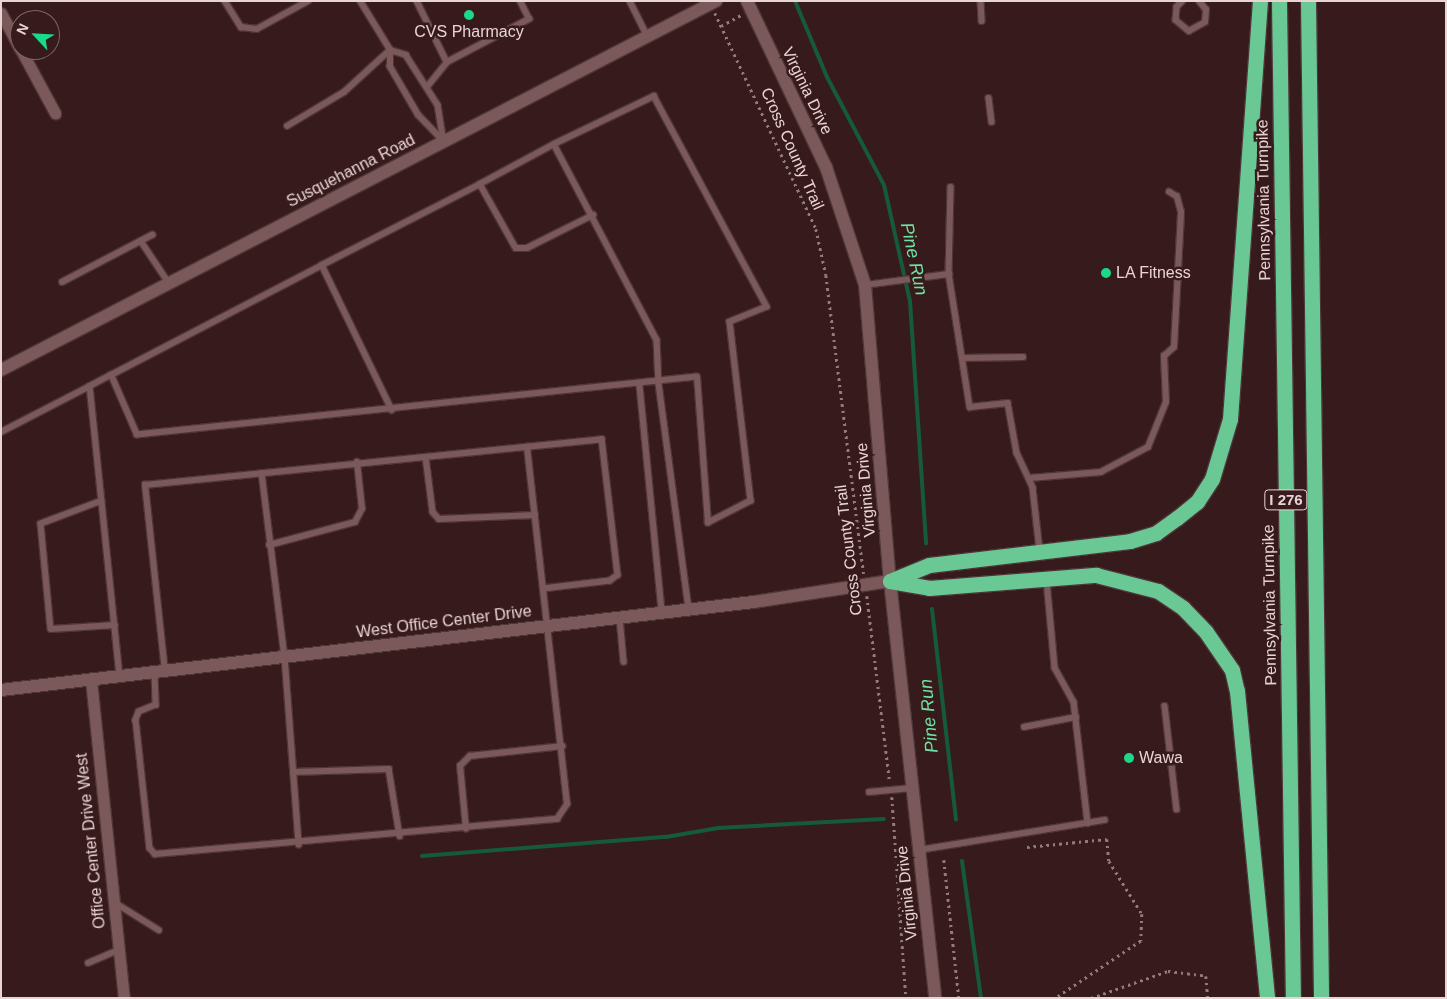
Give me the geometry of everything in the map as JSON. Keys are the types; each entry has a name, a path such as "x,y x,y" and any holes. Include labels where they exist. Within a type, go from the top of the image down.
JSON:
{"highway":[{"path":"890,581 929,565 1102,548 1156,533 1197,502 1224,451 1260,1"},
{"name":"Pennsylvania Turnpike","path":"1279,1 1293,998"},
{"name":"I 276","path":"1308,1 1321,998"},
{"path":"890,581 929,588 1096,575 1158,591 1184,608 1232,670 1267,998"}],"main road":[{"name":"Virginia Drive","path":"746,1 826,167 865,285 890,581 935,998"},
{"name":"Susquehanna Road","path":"1,370 714,2"},
{"name":"West Office Center Drive","path":"1,690 689,610 890,581"}],"street":[{"path":"1,13 10,29"},
{"path":"27,60 56,113"},
{"name":"Office Center Drive West","path":"91,680 124,998"}],"lane":[{"path":"225,1 241,28 257,29 308,1"},
{"path":"360,1 390,50 390,67 418,114 444,142"},
{"path":"417,1 447,62"},
{"path":"427,87 447,62 529,19 520,1"},
{"path":"630,1 648,37"},
{"path":"981,1 982,21"},
{"path":"1183,1 1177,8 1176,20 1189,31 1205,22 1206,10 1199,1"},
{"path":"390,50 406,55 438,105 444,142"},
{"path":"287,126 344,92 390,50"},
{"path":"1,432 554,144 654,96 767,307 730,322 751,501 708,523 697,377 640,386 137,435 111,375"},
{"path":"989,98 992,122"},
{"path":"554,144 658,340 659,384 689,610"},
{"path":"480,184 516,248 527,248 592,215"},
{"path":"951,188 949,274 970,407 1008,404 1017,453 1030,478 1040,554"},
{"path":"1030,478 1101,472 1148,447 1166,402 1164,356 1174,347 1181,212 1177,197 1169,192"},
{"path":"62,282 152,235"},
{"path":"140,241 169,283"},
{"path":"322,265 392,410"},
{"path":"865,285 949,274"},
{"path":"962,358 1023,357"},
{"path":"90,386 120,677"},
{"path":"640,386 662,613"},
{"path":"527,447 543,589 562,746 567,804 561,816 553,821 400,836 152,853 136,720 139,712 156,705 160,672 145,485 356,462 527,447 597,438 606,444 618,575 610,581 543,589"},
{"path":"426,457 433,512 439,519 535,515"},
{"path":"269,545 356,522 362,509 356,462"},
{"path":"262,473 269,545 285,657 299,844"},
{"path":"102,500 41,524 51,629 115,625"},
{"path":"1047,579 1055,668 1074,702 1088,823"},
{"path":"620,618 624,662"},
{"path":"1165,706 1177,809"},
{"path":"1024,727 1076,717"},
{"path":"466,829 460,766 470,756 562,746"},
{"path":"293,772 389,769 400,836"},
{"path":"869,792 912,788"},
{"path":"919,850 1105,820"},
{"path":"114,902 159,930"},
{"path":"88,963 119,950"}],"path":[{"name":"Cross County Trail","path":"714,2 816,228 826,275 891,790 906,998"},
{"path":"1026,847 1107,839 1109,861 1142,914 1141,941 1056,998"},
{"path":"944,860 959,998"},
{"path":"1091,998 1168,971 1206,976 1208,998"}],"waterway":[{"name":"Pine Run","path":"795,1 827,77 884,185 910,301 926,543"},
{"name":"Pine Run","path":"932,609 956,820"},
{"path":"422,856 666,837 718,828 884,819"},
{"name":"Pine Run","path":"962,861 981,998"}],"place":[{"name":"CVS Pharmacy","path":"469,15"},
{"name":"LA Fitness","path":"1106,273"},
{"name":"Wawa","path":"1129,758"}]}
